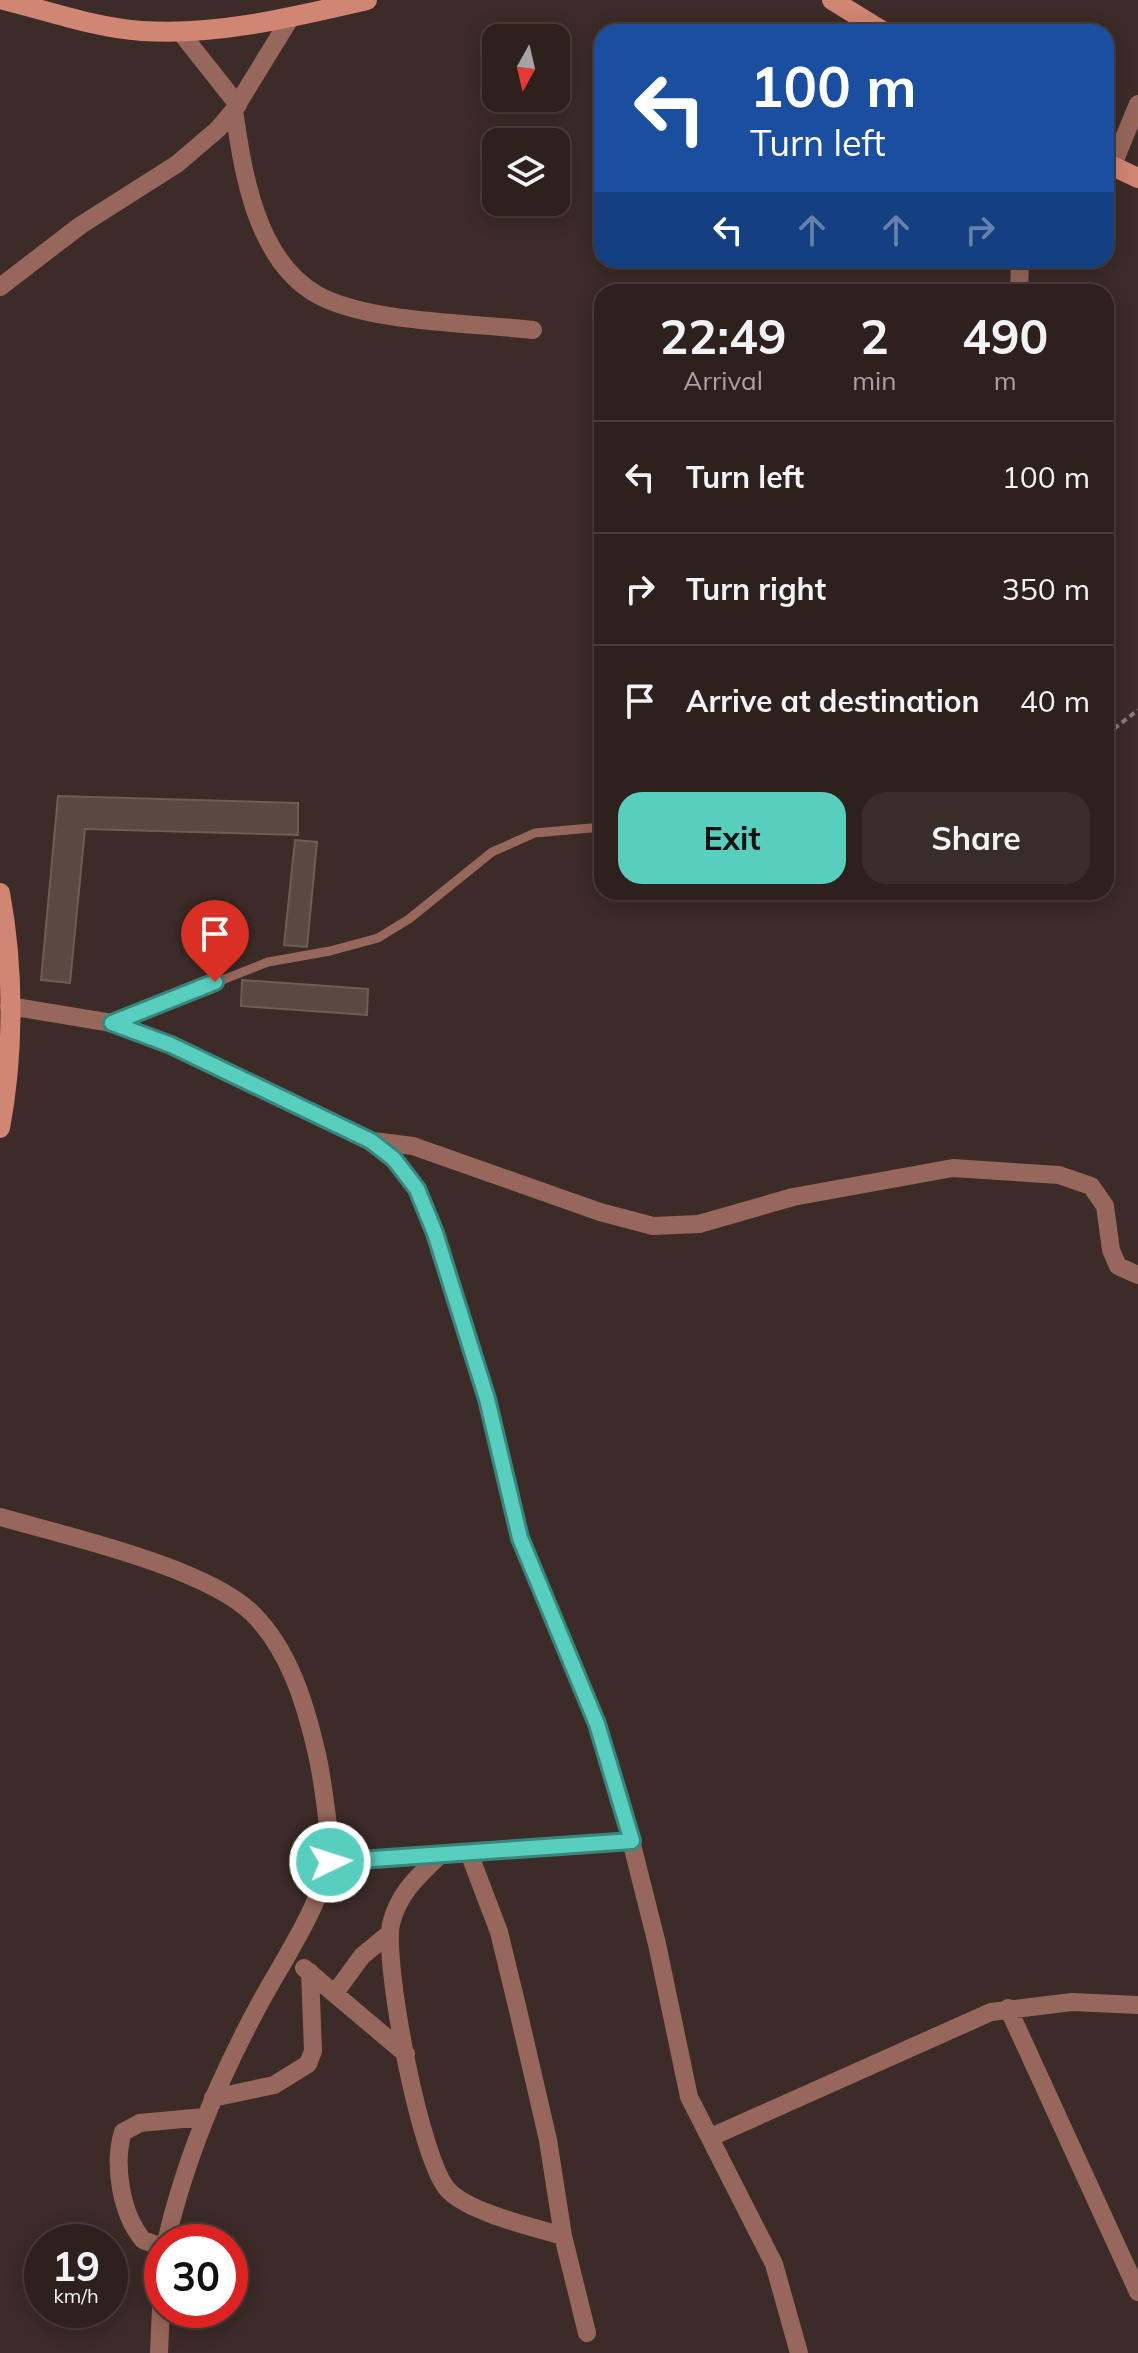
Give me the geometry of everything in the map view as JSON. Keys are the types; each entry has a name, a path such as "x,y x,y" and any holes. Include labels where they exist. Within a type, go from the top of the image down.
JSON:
{"street":[{"path":"4,0 138,31 181,33 291,17 367,0"},
{"path":"832,0 871,24"},
{"path":"0,287 81,225 177,164 236,108 291,17"},
{"path":"181,33 236,108 239,146 263,228 275,253 295,277 317,294 349,306 403,316 533,330"},
{"path":"1114,154 1138,104"},
{"path":"1114,167 1138,178"},
{"path":"0,893 9,1006 5,1100 0,1128"},
{"path":"9,1006 112,1023 185,1052 371,1141 394,1159 417,1189 435,1233 487,1399 520,1538 597,1724 632,1841 689,2097 774,2264 799,2353"},
{"path":"371,1141 413,1146 600,1212 653,1226 699,1224 793,1197 953,1168 1059,1175 1091,1186 1105,1206 1111,1250 1118,1266 1138,1275"},
{"path":"0,1517 136,1556 221,1590 254,1614 302,1695 319,1762 330,1862 289,1956 253,2014 204,2117 170,2224"},
{"path":"330,1862 632,1841"},
{"path":"469,1853 499,1932 510,1976 548,2140 563,2236 587,2333"},
{"path":"440,1855 410,1883 398,1904 390,1933 392,1977 431,2160 448,2191 467,2203 563,2236"},
{"path":"313,2028 362,1956 390,1933"},
{"path":"289,1956 406,2054"},
{"path":"213,2098 257,2091 300,2072 308,2064 313,2051 310,1972"},
{"path":"711,2137 991,2012 1072,2002 1138,2005"},
{"path":"1008,2008 1138,2292"},
{"path":"144,2240 134,2230 126,2210 118,2149 123,2132 140,2123 204,2117"},
{"path":"159,2353 160,2328"}],"lane":[{"path":"112,1023 268,962 330,951 378,938 409,919 492,852 535,833 594,828"}],"path":[{"path":"1114,729 1138,710"}],"building":[{"path":"58,796 298,803 298,835 85,829 70,983 41,980"},
{"path":"295,840 317,842 307,947 284,945"},
{"path":"242,980 368,989 367,1015 241,1006"}],"route":[{"path":"215,982 112,1023 171,1045 371,1141 394,1159 417,1189 435,1233 487,1399 520,1538 597,1724 632,1841 330,1862"}]}
